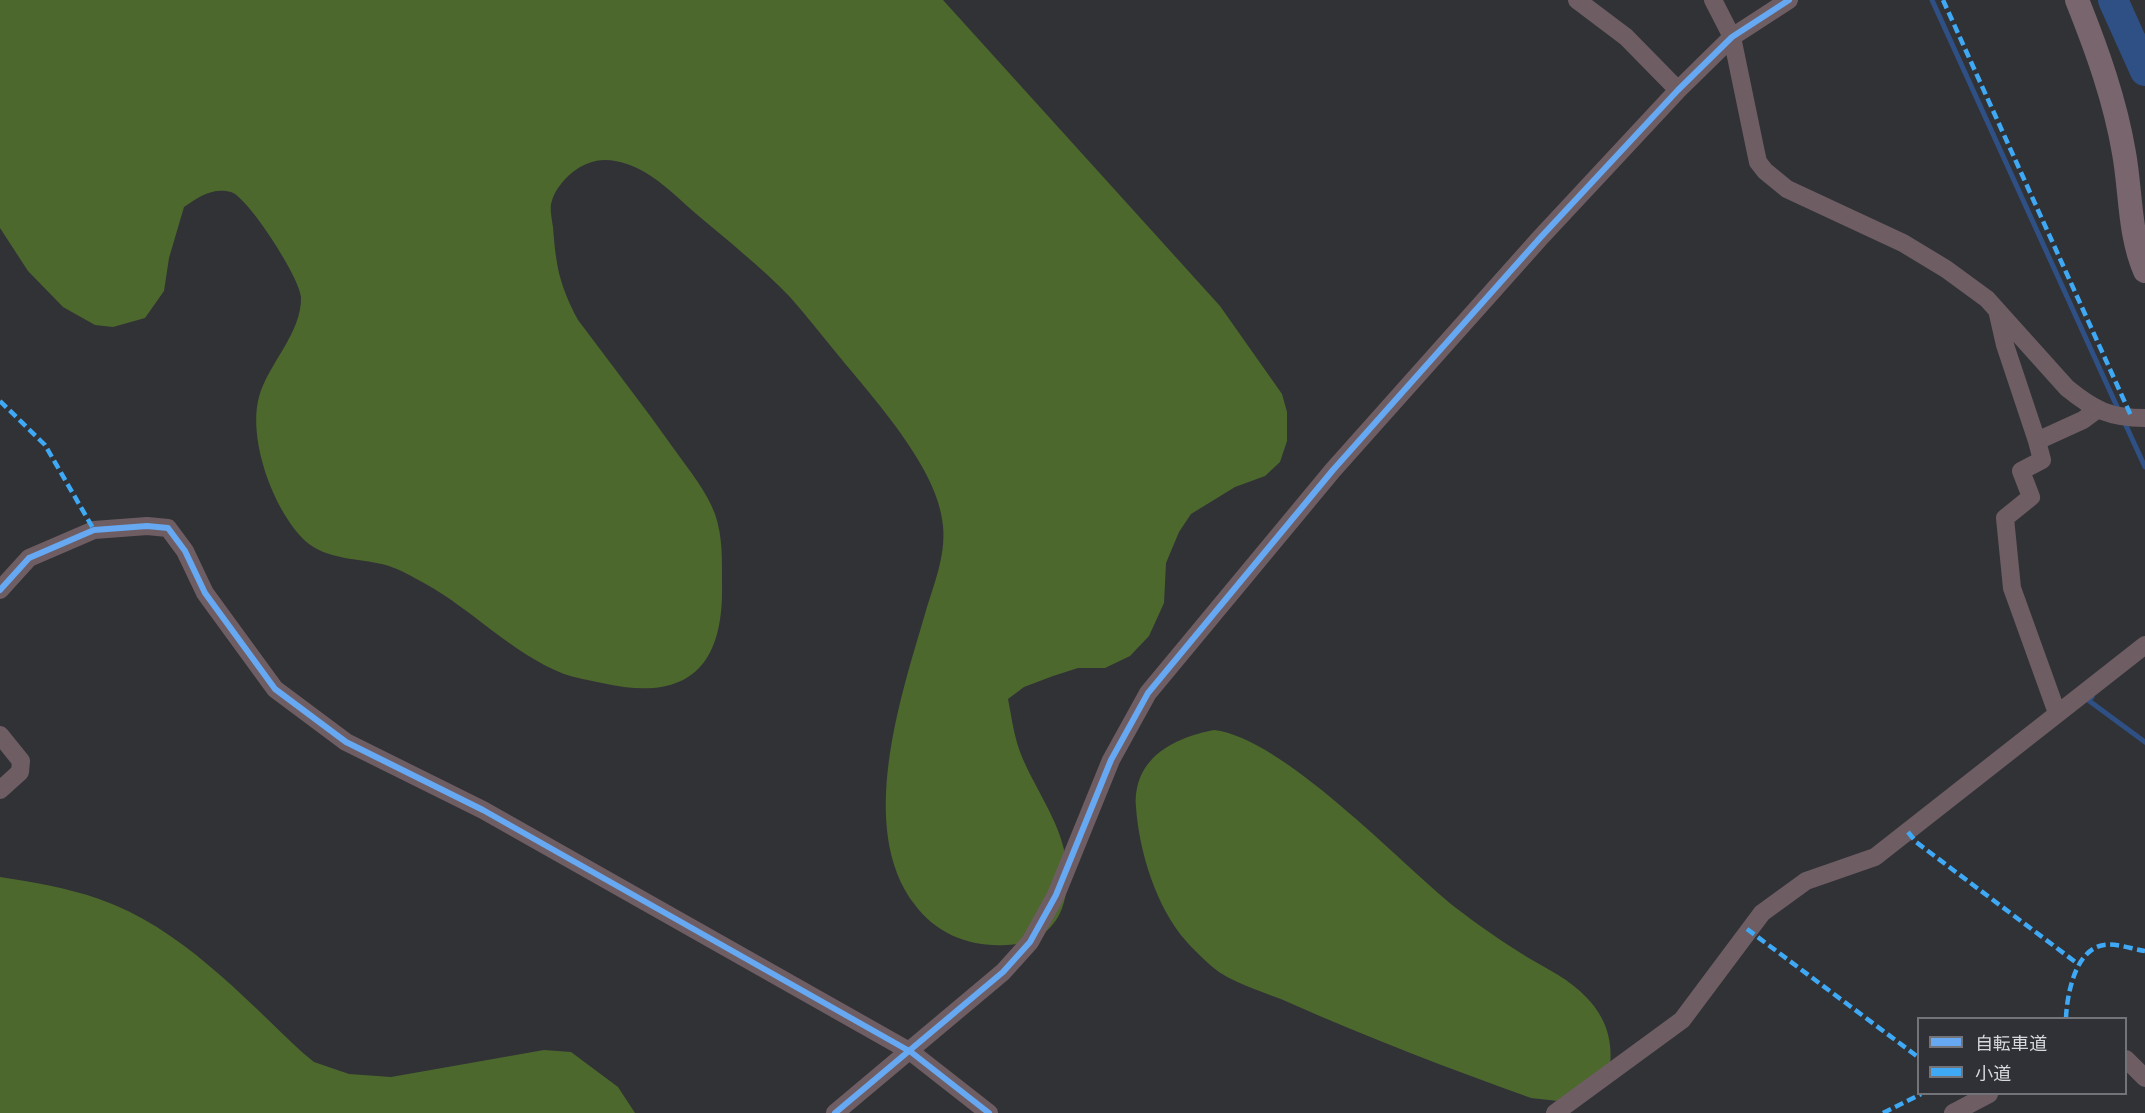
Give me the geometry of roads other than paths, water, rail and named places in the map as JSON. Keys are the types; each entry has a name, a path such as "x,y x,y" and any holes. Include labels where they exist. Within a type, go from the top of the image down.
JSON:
{"main road":[{"path":"2077,0 2108,83 2118,118 2134,237 2145,271"}],"street":[{"path":"1713,0 1732,37 1758,162 1765,171 1787,189 1903,243 1946,269 1987,299 2067,388 2098,409 2113,417 2145,418"},
{"path":"835,1113 911,1052 1003,972 1030,942 1056,895 1111,760 1148,693 1333,470 1540,238 1677,90 1732,37 1789,0"},
{"path":"1587,3 1626,37 1677,90"},
{"path":"1997,311 2005,345 2042,459 2038,464 2021,471 2031,497 2005,518 2007,556 2013,588 2057,712"},
{"path":"2037,441 2083,420 2098,409"},
{"path":"0,590 29,558 94,530 147,526 168,528 185,551 205,593 275,689 346,742 483,810 911,1052 989,1113"},
{"path":"1555,1113 1683,1020 1762,912 1806,881 1875,857 2145,645"},
{"path":"0,735 21,761 20,772 0,790"},
{"path":"2127,1060 2145,1076"},
{"path":"1953,1113 1987,1095"}],"waterway":[{"path":"1932,0 2119,411"},
{"path":"2113,0 2145,71"},
{"path":"2123,419 2145,467"},
{"path":"2092,697 2088,700 2145,742"}]}
